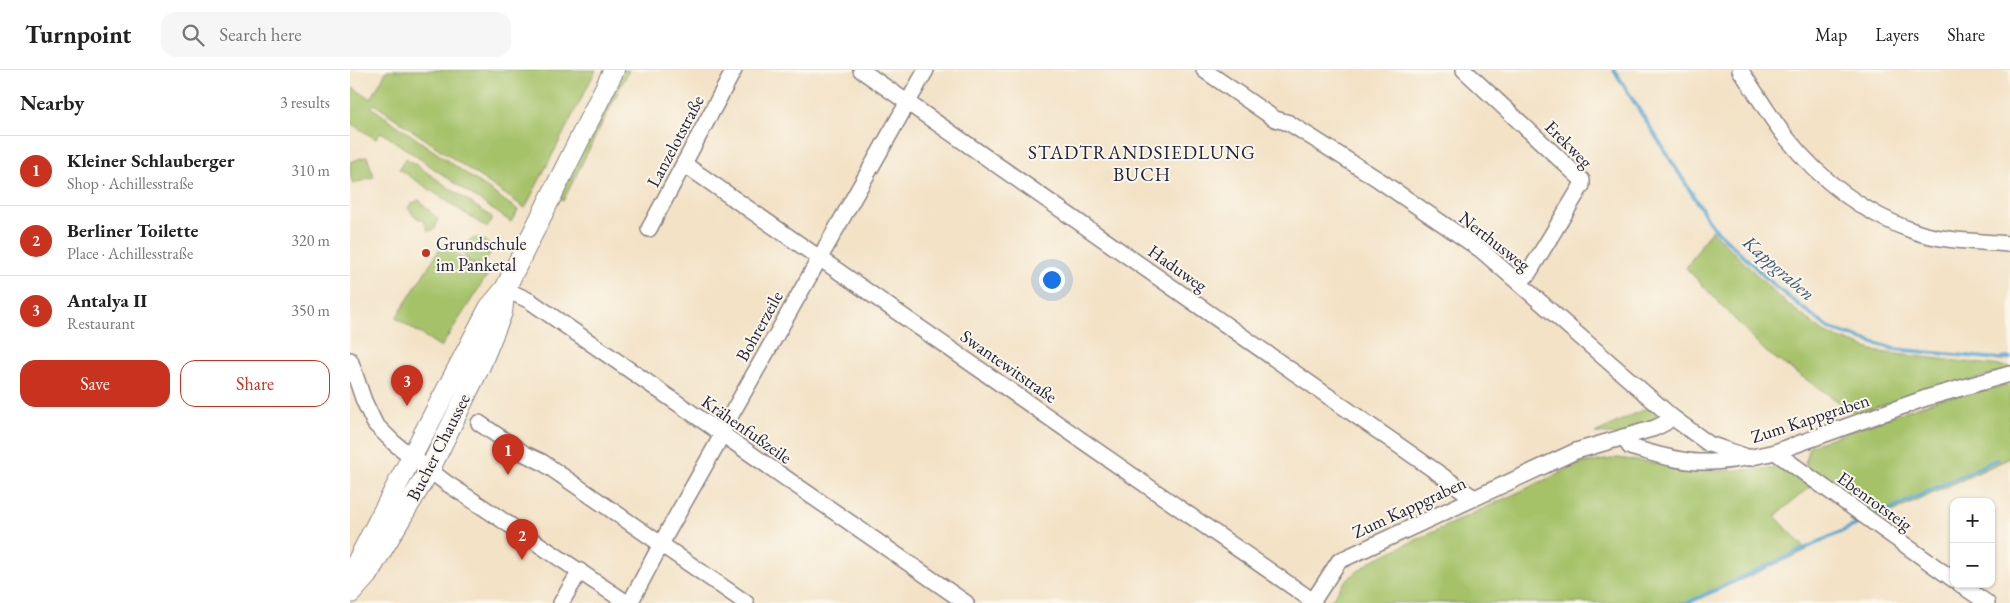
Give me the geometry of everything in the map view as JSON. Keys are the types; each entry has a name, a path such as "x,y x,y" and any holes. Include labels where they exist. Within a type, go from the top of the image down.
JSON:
{"main road":[{"name":"Bucher Chaussee","path":"350,584 356,564 490,308 505,289 614,70"},
{"name":"Bucher Chaussee","path":"350,594 367,575 429,471 490,342 502,312 505,289"}],"street":[{"name":"Lanzelotstraße","path":"649,229 734,70"},
{"name":"Haduweg","path":"861,70 1474,498"},
{"name":"Bohrerzeile","path":"628,603 819,257 926,70"},
{"name":"Nerthusweg","path":"1204,70 1275,119 1289,123 1379,180 1481,250 1672,417 1709,444 1750,458"},
{"name":"Erekweg","path":"1464,70 1582,180 1582,185 1528,274 1519,283"},
{"path":"1740,70 1784,135 1806,161 1836,190 1862,206 1916,232 1944,238 2010,244"},
{"name":"Swantewitstraße","path":"684,164 1313,601"},
{"name":"Krähenfußzeile","path":"505,289 530,300 966,603"},
{"path":"350,360 364,401 376,424 394,443 429,471 628,603"},
{"name":"Zum Kappgraben","path":"1623,437 1630,447 1698,462 1750,458 1775,452 1926,398 2010,374"},
{"name":"Zum Kappgraben","path":"1313,601 1339,561 1576,451 1655,428 1672,417"},
{"path":"479,423 524,454 542,462 746,603"},
{"path":"1698,462 1706,453 1709,444"},
{"name":"Ebenrotsteig","path":"1775,452 1950,577"},
{"path":"561,603 580,571"},
{"path":"1966,588 1987,603"}],"green space":[{"path":"387,70 596,70 525,208 374,104 371,107 518,210 511,222 381,132 376,139 350,123 350,88 371,99"},
{"path":"620,70 629,70 563,201 556,196"},
{"path":"367,156 374,177 353,184 350,175 350,162"},
{"path":"406,158 493,218 487,228 399,169"},
{"path":"419,200 438,219 435,229 428,231 424,221 414,216 408,208"},
{"path":"1711,230 1779,297 1825,333 1878,352 2010,367 2010,369 1855,413 1766,352 1686,268"},
{"path":"477,238 486,242 490,251 486,260 477,264 468,260 464,251 468,242"},
{"path":"442,245 488,274 441,347 396,318"},
{"path":"2010,385 2010,458 1877,519 1809,473 1805,462 1809,446 1939,399"},
{"path":"1651,406 1659,413 1658,423 1619,435 1595,433"},
{"path":"1618,458 1710,471 1785,468 1811,486 1775,516 1807,550 1690,603 1329,603 1346,580 1373,560 1579,464"}],"waterway":[{"name":"Kappgraben","path":"1614,70 1713,227 1777,288 1830,329 1894,349 1998,359 2010,358"},
{"path":"1878,515 1998,459"},
{"path":"1687,603 1862,522"}],"place":[{"name":"Grundschule im Panketal","path":"426,253"},
{"name":"Antalya II","path":"407,406"},
{"name":"Kleiner Schlauberger","path":"508,475"},
{"name":"Berliner Toilette","path":"522,560"}],"district":[{"name":"STADTRANDSIEDLUNG BUCH","path":"1142,163"}]}
